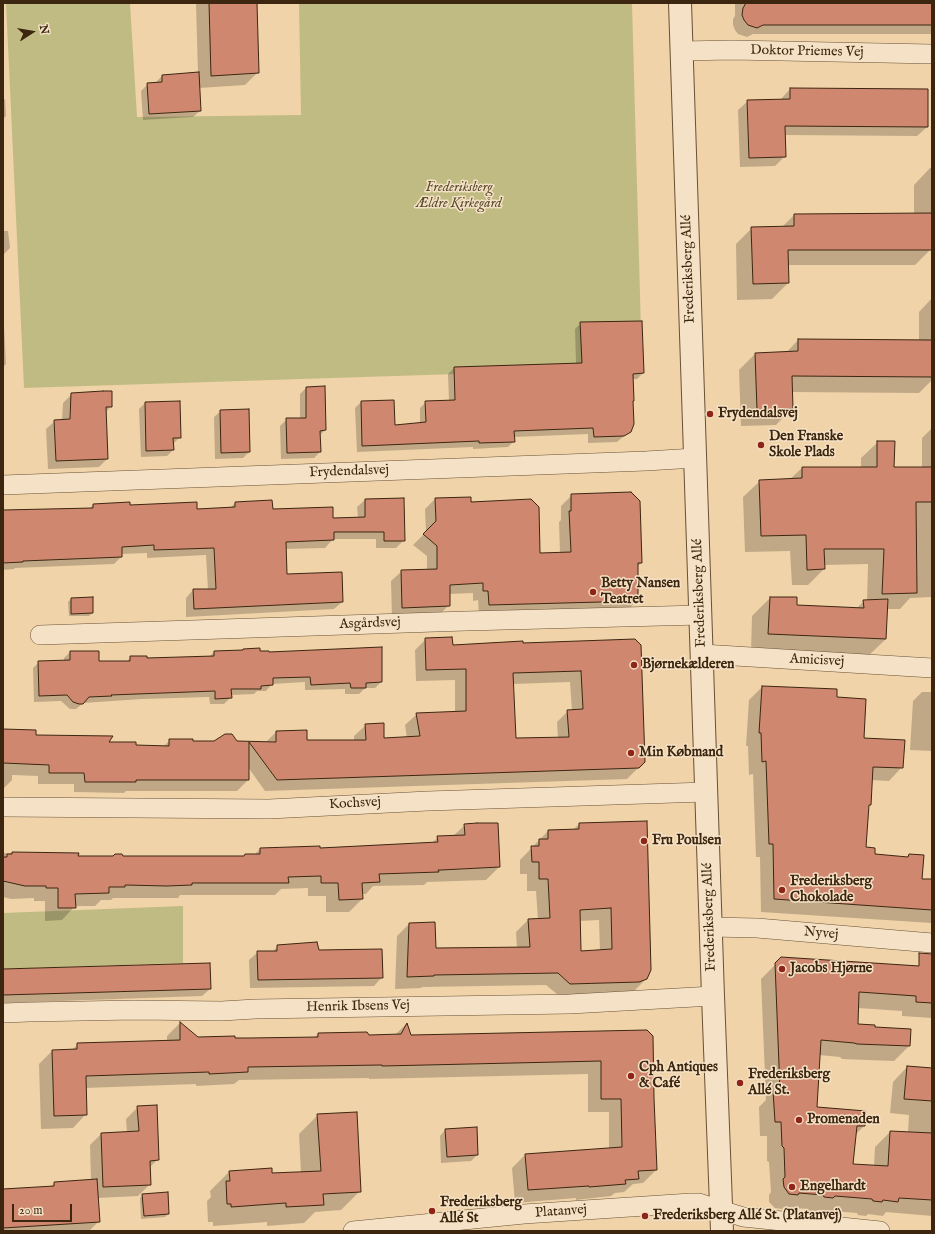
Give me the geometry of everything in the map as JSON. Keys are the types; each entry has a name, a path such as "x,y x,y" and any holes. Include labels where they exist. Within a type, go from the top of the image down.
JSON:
{"street":[{"name":"Frederiksberg Allé","path":"680,3 713,996 722,1220"},
{"name":"Doktor Priemes Vej","path":"682,51 732,50 932,54"},
{"name":"Frydendalsvej","path":"3,485 640,462 695,458"},
{"name":"Asgårdsvej","path":"40,635 701,615"},
{"name":"Amicisvej","path":"702,654 932,668"},
{"name":"Kochsvej","path":"3,807 269,808 706,792"},
{"name":"Nyvej","path":"711,927 757,928 932,943"},
{"name":"Henrik Ibsens Vej","path":"3,1013 222,1011 570,1004 713,996"},
{"name":"Platanvej","path":"353,1231 524,1214 670,1204 699,1204 722,1220 743,1217 880,1231"}],"green space":[{"name":"Frederiksberg Ældre Kirkegård","path":"6,3 130,3 137,117 301,115 299,3 632,3 642,368 24,388"},
{"path":"183,906 183,963 3,969 3,913"}],"building":[{"path":"209,3 257,3 259,73 211,76"},
{"path":"746,3 932,3 932,25 763,25 757,28 748,25 744,20 742,15 743,8"},
{"path":"199,72 201,111 149,114 147,83 162,82 162,75"},
{"path":"790,88 928,89 928,127 785,126 786,157 749,158 747,100 790,99"},
{"path":"932,213 932,250 788,250 789,283 753,284 751,227 794,226 794,214"},
{"path":"642,321 644,373 633,374 634,424 631,432 624,436 594,437 593,428 514,431 515,442 479,443 479,441 362,446 361,401 394,400 395,425 426,422 425,401 455,400 454,367 582,363 580,322"},
{"path":"798,339 932,340 932,377 792,376 793,409 757,410 755,353 798,351"},
{"path":"325,386 326,430 320,431 321,452 287,453 286,418 306,418 306,387"},
{"path":"112,391 112,407 106,407 108,459 56,461 54,420 70,419 71,393"},
{"path":"180,401 181,438 173,438 174,450 146,451 145,402"},
{"path":"249,409 250,452 221,453 220,410"},
{"path":"877,441 895,441 894,467 932,467 932,502 916,502 917,593 882,594 884,549 824,549 825,569 807,570 806,535 761,536 759,480 802,478 802,467 877,467"},
{"path":"631,492 640,501 642,563 638,563 638,601 489,605 488,591 483,591 483,583 450,585 450,606 402,608 401,570 437,569 437,546 423,534 436,521 435,498 471,497 471,502 531,499 539,507 540,553 571,552 569,511 571,511 571,494"},
{"path":"404,498 405,541 384,541 384,532 334,532 334,540 286,542 287,574 342,572 343,602 194,609 193,589 216,589 214,548 154,550 154,545 122,547 122,557 3,563 3,510 93,508 93,504 130,502 130,505 197,502 197,509 235,507 235,502 272,500 273,509 333,507 333,518 365,517 365,499"},
{"path":"93,597 93,613 71,614 71,598"},
{"path":"770,597 797,597 797,605 864,608 863,600 888,599 886,639 768,634"},
{"path":"452,637 453,645 523,641 523,643 635,639 641,645 645,762 639,768 277,780 249,742 249,780 136,780 136,782 85,782 84,773 49,773 49,765 3,763 3,729 36,730 36,735 113,736 109,742 136,742 136,745 169,746 169,739 214,741 225,734 232,734 237,741 276,742 276,731 307,730 307,740 366,740 365,724 384,723 384,738 420,736 416,713 466,711 466,669 426,670 425,638","holes":["581,671 583,709 567,710 569,737 516,738 513,673"]},
{"path":"382,647 382,682 366,683 366,688 351,688 350,683 311,685 310,677 273,678 273,685 261,686 261,689 231,689 232,698 215,699 215,691 111,695 112,696 89,697 83,704 79,704 73,702 67,695 39,696 38,661 70,660 70,651 99,651 99,661 130,661 130,656 147,656 147,658 214,656 214,651 260,648 260,651 269,652"},
{"path":"762,686 837,689 837,697 866,699 864,738 905,740 903,768 873,767 871,805 869,805 866,847 875,848 875,854 908,857 909,854 924,855 922,879 932,879 932,910 774,899 773,844 769,844 766,761 762,762 761,733 759,733"},
{"path":"647,821 651,970 647,979 639,982 570,984 558,973 434,975 407,977 409,923 435,922 436,948 530,947 528,919 550,918 548,879 539,879 539,862 532,862 531,846 539,846 539,839 548,839 548,830 579,829 579,823","holes":["611,908 612,949 581,951 580,910"]},
{"path":"498,823 500,867 438,870 439,872 379,874 380,882 362,883 363,899 339,900 338,883 321,883 321,876 288,877 289,883 192,883 192,885 167,886 125,885 125,887 109,887 109,893 75,894 76,908 58,908 58,888 46,888 46,886 25,886 3,881 3,857 7,857 7,854 12,854 12,852 79,853 78,856 113,856 115,854 122,854 123,856 244,856 245,854 260,854 260,848 320,846 320,848 438,842 437,836 465,835 464,824"},
{"path":"317,942 319,950 382,949 383,978 258,980 257,951 277,951 277,945"},
{"path":"919,953 932,954 932,1003 916,1002 916,996 859,992 858,1024 875,1025 875,1027 911,1029 910,1046 857,1044 821,1040 817,1107 866,1111 865,1126 857,1126 853,1164 888,1166 890,1131 932,1133 932,1200 899,1198 898,1202 883,1200 882,1202 873,1201 872,1199 835,1196 833,1198 824,1197 823,1195 799,1193 798,1195 789,1194 784,1187 784,1148 782,1146 781,1122 775,1122 773,1091 780,1091 775,963 781,957 919,966"},
{"path":"210,963 211,989 3,995 3,969"},
{"path":"180,1022 198,1037 235,1036 235,1038 318,1037 318,1033 367,1032 369,1035 401,1034 407,1023 411,1035 647,1030 653,1036 657,1170 638,1171 639,1179 625,1180 626,1184 528,1190 525,1154 622,1147 621,1099 601,1099 601,1061 382,1066 248,1067 248,1072 86,1076 87,1115 54,1116 52,1050 77,1049 77,1043 180,1040"},
{"path":"907,1066 932,1068 932,1101 904,1099"},
{"path":"157,1105 159,1160 150,1161 151,1185 103,1187 101,1133 139,1131 137,1106"},
{"path":"357,1112 361,1192 323,1194 324,1205 286,1207 286,1203 231,1207 231,1204 227,1204 226,1181 230,1181 229,1171 272,1168 272,1173 321,1171 317,1114"},
{"path":"477,1127 478,1155 447,1157 445,1129"},
{"path":"97,1179 100,1222 3,1228 3,1189 54,1186 54,1182"},
{"path":"168,1192 169,1214 144,1216 142,1194"}],"place":[{"name":"Frydendalsvej","path":"710,414"},
{"name":"Den Franske Skole Plads","path":"761,445"},
{"name":"Betty Nansen Teatret","path":"593,592"},
{"name":"Bjørnekælderen","path":"634,665"},
{"name":"Min Købmand","path":"631,753"},
{"name":"Fru Poulsen","path":"644,841"},
{"name":"Frederiksberg Chokolade","path":"782,890"},
{"name":"Jacobs Hjørne","path":"782,969"},
{"name":"Cph Antiques & Café","path":"631,1076"},
{"name":"Frederiksberg Allé St.","path":"740,1083"},
{"name":"Promenaden","path":"799,1120"},
{"name":"Engelhardt","path":"792,1187"},
{"name":"Frederiksberg Allé St","path":"432,1211"},
{"name":"Frederiksberg Allé St. (Platanvej)","path":"645,1216"}]}
